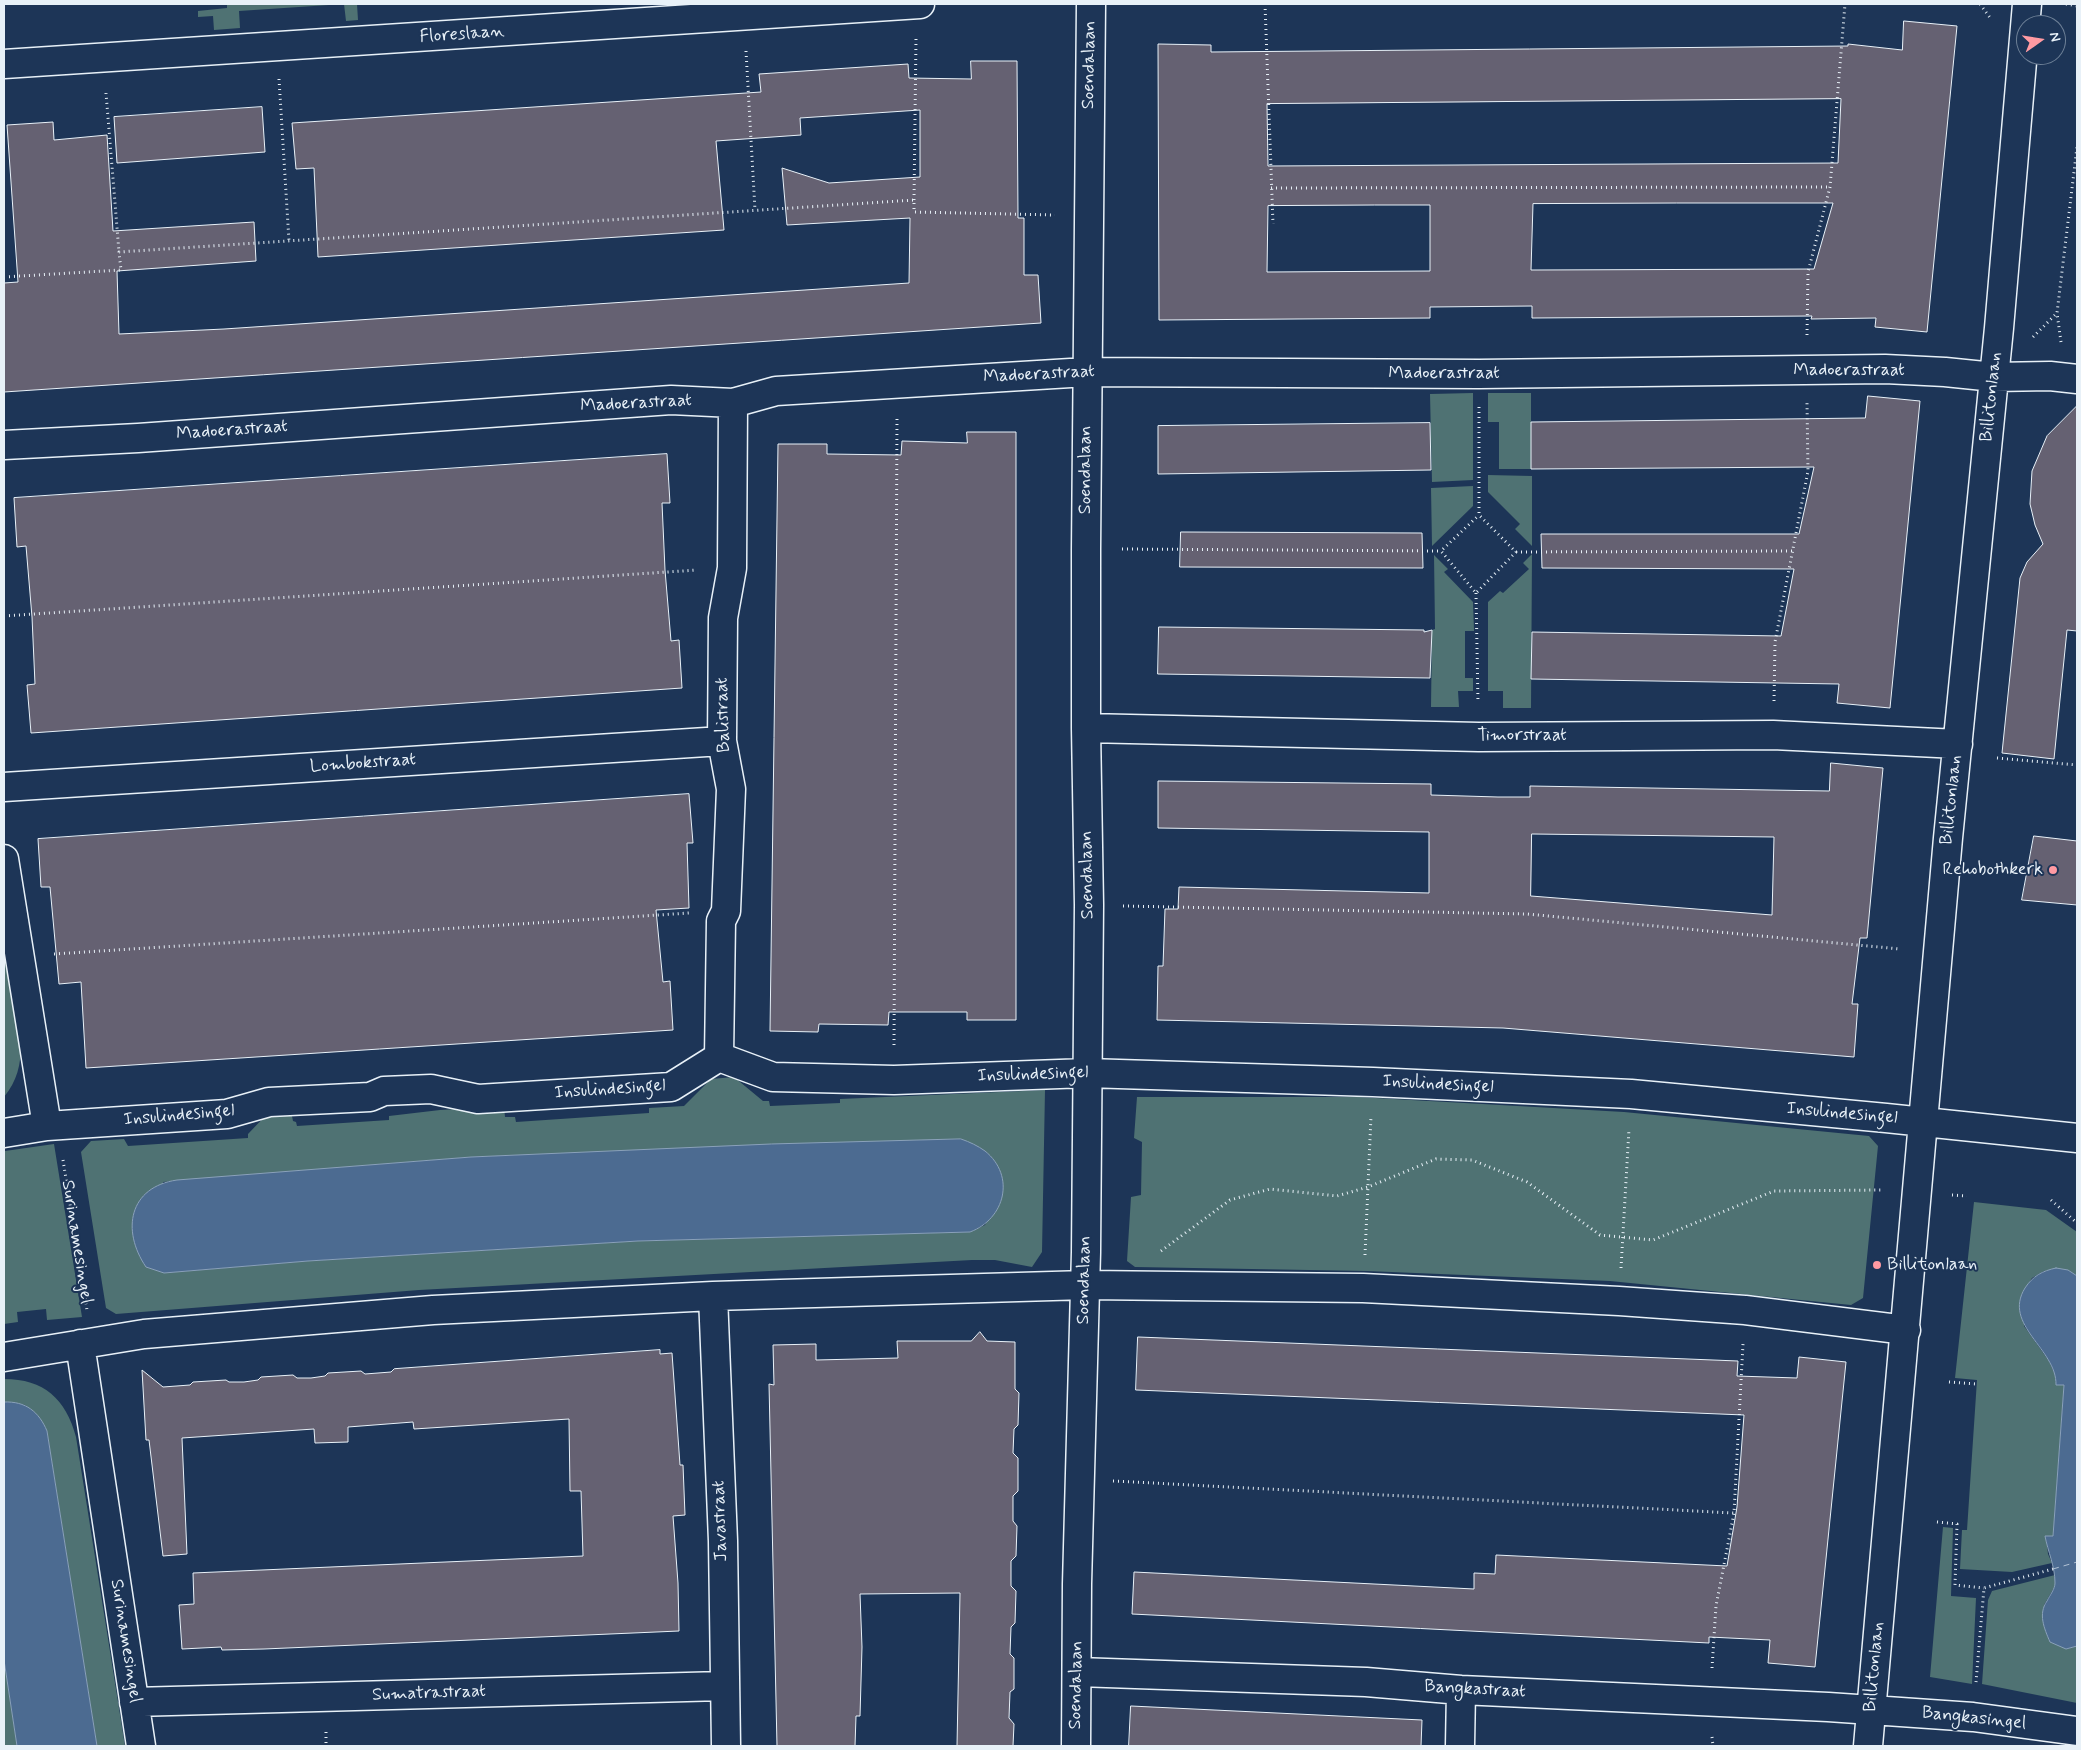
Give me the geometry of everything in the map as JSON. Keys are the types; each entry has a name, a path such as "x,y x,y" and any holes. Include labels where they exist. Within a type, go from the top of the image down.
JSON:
{"street":[{"name":"Floreslaan","path":"4,64 920,4"},
{"name":"Soendalaan","path":"1076,1746 1080,1479 1086,1285 1089,905 1086,728 1086,549 1090,4"},
{"name":"Billitonlaan","path":"1868,1746 1923,1122 1994,377 2027,4"},
{"name":"Madoerastraat","path":"4,445 148,437 671,400 733,403 776,391 1087,372 1479,374 1885,369 1994,377 2050,376 2077,378"},
{"name":"Balistraat","path":"719,1057 721,921 726,911 730,789 722,741 724,618 732,568 733,403"},
{"name":"Timorstraat","path":"1086,728 1479,737 1772,735 1958,744"},
{"name":"Lombokstraat","path":"4,787 722,741"},
{"path":"4,859 47,1126"},
{"name":"Insulindesingel","path":"4,1133 47,1126 228,1114 269,1102 370,1097 384,1091 431,1089 478,1099 671,1087 719,1057 773,1077 894,1080 1087,1073 1373,1082 1631,1094 2077,1138"},
{"path":"4,1357 144,1334 433,1310 713,1296 1086,1285 1363,1288 1619,1301 1745,1310 1906,1330"},
{"name":"Javastraat","path":"713,1296 723,1541 726,1746"},
{"name":"Surinamesingel","path":"80,1344 141,1746"},
{"name":"Bangkastraat","path":"1078,1672 1366,1682 1461,1690 1871,1710"},
{"name":"Sumatrastraat","path":"134,1702 724,1686"},
{"path":"1460,1746 1461,1690"},
{"name":"Bangkasingel","path":"1871,1710 1973,1717 2077,1730"}],"path":[{"path":"916,4 914,212 1088,215"},
{"path":"1265,4 1273,224"},
{"path":"1980,4 1990,18"},
{"path":"2066,4 2077,6"},
{"path":"744,16 755,210"},
{"path":"277,47 289,241"},
{"path":"4,277 121,270 103,58"},
{"path":"2057,312 2077,147"},
{"path":"1271,188 1830,187"},
{"path":"120,252 914,200"},
{"path":"1479,374 1479,515 1516,552 1793,551"},
{"path":"894,1080 897,383"},
{"path":"1086,549 1441,551 1479,515"},
{"path":"1441,551 1476,593 1479,737"},
{"path":"1476,593 1516,552"},
{"path":"4,616 732,568"},
{"path":"1997,758 2077,765"},
{"path":"1089,905 1527,914 1900,949"},
{"path":"21,956 726,911"},
{"path":"1363,1288 1373,1082"},
{"path":"1619,1301 1631,1094"},
{"name":"Surinamesingel","path":"47,1126 62,1154 89,1318 80,1344"},
{"path":"1160,1252 1230,1200 1270,1189 1337,1196 1368,1187 1436,1159 1472,1160 1527,1182 1600,1235 1653,1240 1774,1191 1883,1190"},
{"path":"1943,1194 1967,1196"},
{"path":"2051,1200 2077,1223"},
{"path":"1713,1746 1709,1701 1716,1606 1734,1513 1745,1310"},
{"path":"1949,1382 1976,1384"},
{"path":"1080,1479 1734,1513"},
{"path":"1937,1522 1957,1524 1955,1585 1984,1588 2054,1569"},
{"path":"1973,1717 1984,1588"}],"green space":[{"path":"227,4 344,4 239,11 240,28 214,30 213,16 198,17 198,11 227,8"},
{"path":"344,4 357,4 358,20 346,21"},
{"path":"1473,393 1473,480 1432,482 1430,394"},
{"path":"1488,393 1531,393 1531,469 1499,469 1499,422 1488,422"},
{"path":"1488,475 1532,476 1532,546 1515,529 1520,524 1488,492"},
{"path":"1473,486 1473,506 1432,546 1431,488"},
{"path":"1532,554 1531,708 1503,708 1503,691 1488,691 1488,602 1500,591 1503,593 1529,569 1523,563"},
{"path":"1434,555 1448,569 1444,572 1473,602 1474,631 1465,631 1465,678 1473,678 1473,691 1458,691 1459,707 1431,707 1432,630 1435,629"},
{"path":"4,935 21,1044 17,1072 12,1085 4,1097"},
{"path":"734,1077 763,1101 769,1101 770,1106 840,1103 840,1099 1045,1090 1042,1252 1032,1267 995,1260 972,1260 419,1290 116,1314 106,1308 81,1152 91,1141 124,1139 128,1146 248,1138 248,1134 269,1112 291,1111 293,1121 296,1122 297,1126 389,1120 389,1116 440,1110 504,1106 505,1117 515,1117 516,1122 649,1113 649,1108 684,1106 711,1079","holes":["961,1139 986,1152 993,1160 1002,1180 1003,1189 985,1225 970,1232 638,1241 308,1261 164,1273 163,1182 471,1157"]},
{"path":"1137,1097 1358,1097 1624,1112 1869,1136 1878,1146 1863,1298 1851,1305 1610,1281 1367,1271 1135,1267 1127,1261 1131,1197 1141,1195 1142,1142 1134,1138"},
{"path":"54,1144 82,1317 47,1320 46,1309 17,1312 18,1322 4,1324 5,1151"},
{"path":"1974,1202 2046,1210 2077,1232 2077,1276 2068,1270 2044,1271 2032,1278 2024,1291 2024,1326 2049,1361 2056,1377 2064,1385 2053,1536 2046,1536 2048,1554 2052,1563 2012,1572 1960,1569 1962,1530 1967,1530 1977,1380 1955,1378"},
{"path":"4,1379 18,1380 42,1387 59,1402 72,1424 76,1437 125,1746 97,1746 47,1431 25,1405 4,1402"},
{"path":"1943,1527 1953,1528 1951,1596 1976,1598 1972,1684 1930,1677"},
{"path":"2055,1575 2055,1586 2044,1605 2066,1649 2077,1646 2077,1703 1982,1684 1988,1600 1992,1591"},
{"path":"4,1660 17,1746 4,1746"}],"water":[{"path":"961,1139 982,1149 995,1161 1001,1172 1003,1184 1002,1196 998,1207 982,1226 970,1232 638,1241 308,1261 164,1273 146,1267 138,1253 132,1225 134,1212 148,1191 161,1184 177,1180 471,1157 771,1144"},
{"path":"2056,1268 2068,1270 2077,1276 2077,1646 2066,1649 2050,1642 2042,1616 2044,1606 2055,1583 2053,1565 2045,1536 2053,1536 2064,1385 2056,1385 2054,1372 2048,1360 2032,1337 2020,1314 2020,1301 2025,1288 2031,1280 2042,1272"},
{"path":"4,1402 19,1403 31,1409 40,1418 47,1431 97,1746 17,1746 4,1660"}],"building":[{"path":"1904,21 1957,26 1927,332 1875,327 1876,318 1811,319 1812,316 1532,318 1532,306 1430,307 1430,318 1159,320 1158,44 1211,45 1211,52 1848,46 1848,44 1902,50","holes":["1841,99 1838,163 1268,166 1267,104","1677,203 1833,203 1814,269 1531,270 1533,204","1430,205 1430,271 1267,272 1268,206"]},
{"path":"971,61 1017,61 1018,218 1024,218 1024,275 1038,275 1041,323 4,392 4,283 18,282 7,125 53,122 54,140 107,135 113,231 254,222 256,261 117,271 119,334 224,329 909,283 910,218 787,225 782,168 829,183 920,177 920,110 800,118 801,135 716,141 724,230 318,257 314,168 296,169 292,123 761,92 759,74 908,64 909,78 971,79"},
{"path":"262,107 265,152 117,163 114,117"},
{"path":"1868,396 1920,401 1890,708 1837,703 1839,684 1531,679 1532,632 1781,636 1794,569 1542,568 1541,534 1799,534 1814,467 1531,469 1531,422 1865,418"},
{"path":"2077,406 2077,631 2067,630 2054,759 2002,753 2020,578 2027,562 2043,544 2035,525 2030,504 2032,471 2047,436"},
{"path":"1430,423 1431,470 1158,474 1158,426"},
{"path":"967,432 1016,432 1016,1020 967,1020 967,1012 889,1012 888,1025 819,1024 818,1032 770,1031 778,444 827,444 827,454 901,455 902,441 967,443"},
{"path":"667,454 670,503 662,503 665,570 671,641 679,640 682,688 31,733 27,685 35,684 32,617 26,546 17,547 14,498"},
{"path":"1181,532 1422,533 1423,568 1180,567"},
{"path":"1159,627 1424,630 1424,632 1432,630 1430,678 1158,674"},
{"path":"1831,763 1883,768 1867,938 1860,938 1852,1004 1858,1004 1854,1057 1503,1028 1157,1020 1158,966 1163,966 1165,909 1178,909 1179,887 1429,893 1429,832 1158,828 1158,781 1431,784 1431,795 1498,797 1530,797 1530,786 1829,791","holes":["1532,834 1774,837 1772,915 1531,896"]},
{"path":"689,794 693,843 687,843 689,908 656,910 663,982 670,981 673,1030 86,1068 81,982 59,984 50,887 41,887 38,839"},
{"name":"Rehobothkerk","path":"2034,836 2077,841 2077,905 2022,900"},
{"path":"980,1332 987,1341 1015,1342 1015,1389 1019,1393 1018,1425 1014,1429 1013,1453 1018,1458 1018,1491 1013,1496 1013,1521 1017,1526 1016,1556 1011,1561 1011,1586 1016,1591 1015,1623 1011,1627 1010,1654 1014,1658 1014,1689 1010,1692 1009,1718 1014,1724 1013,1746 957,1746 960,1593 860,1594 862,1647 860,1716 856,1716 855,1746 777,1746 769,1384 774,1385 773,1345 816,1344 816,1360 898,1358 897,1341 971,1341"},
{"path":"1138,1337 1738,1361 1737,1376 1797,1378 1799,1357 1846,1362 1815,1667 1768,1663 1770,1640 1709,1637 1709,1643 1132,1614 1134,1572 1474,1589 1474,1573 1495,1574 1496,1555 1727,1566 1737,1507 1744,1415 1136,1390"},
{"path":"660,1350 660,1354 672,1353 680,1465 683,1465 685,1515 673,1516 678,1583 679,1631 264,1649 222,1650 221,1647 182,1649 179,1605 194,1604 193,1573 583,1556 581,1491 570,1491 569,1419 414,1429 413,1422 348,1427 348,1442 315,1443 314,1429 182,1438 187,1554 163,1556 149,1440 146,1440 142,1370 163,1387 190,1385 193,1382 226,1380 229,1382 244,1382 258,1380 261,1377 293,1375 297,1378 311,1378 325,1376 328,1373 361,1371 365,1374 391,1372 394,1369"},
{"path":"1131,1706 1422,1720 1421,1746 1129,1746"}],"ferry route":[{"path":"2053,1569 2077,1562"}],"place":[{"name":"Rehobothkerk","path":"2053,870"},
{"name":"Billitonlaan","path":"1877,1265"}]}
